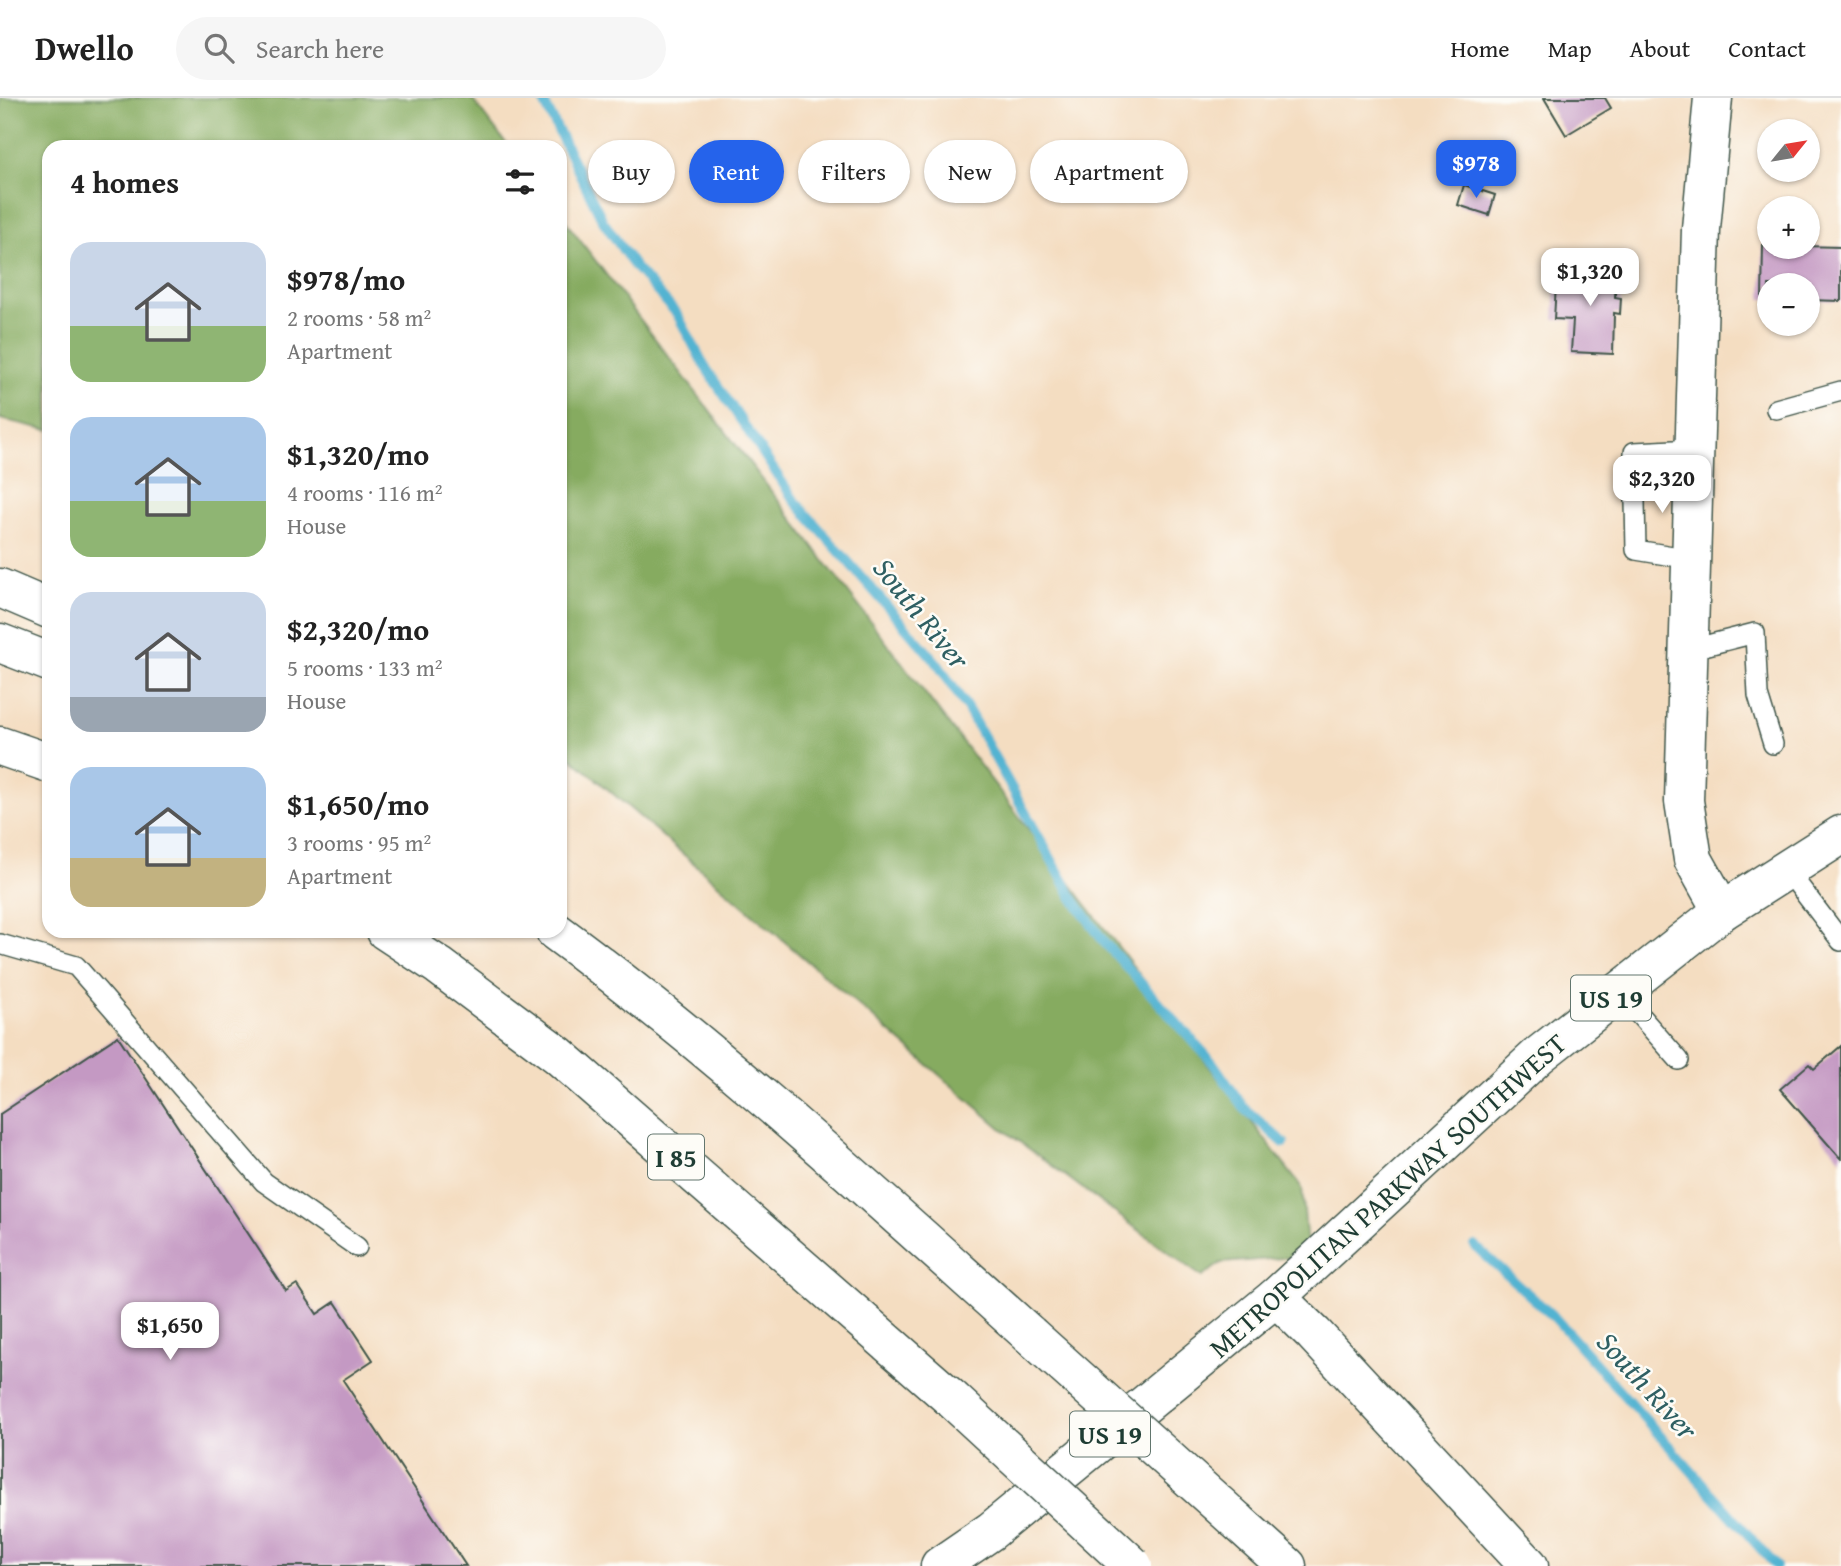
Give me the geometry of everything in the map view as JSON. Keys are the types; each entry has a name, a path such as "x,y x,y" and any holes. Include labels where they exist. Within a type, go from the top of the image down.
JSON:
{"main road":[{"path":"1713,98 1701,229 1684,801 1693,859 1723,911"},
{"path":"0,588 42,606"},
{"path":"0,642 42,659"},
{"path":"0,746 42,761"},
{"path":"0,776 42,781"},
{"name":"METROPOLITAN PARKWAY SOUTHWEST","path":"940,1566 991,1531 1276,1297 1539,1055 1723,911 1841,835"},
{"name":"I 85","path":"397,938 439,966 558,1055 953,1399 1133,1566"},
{"path":"564,938 713,1056 842,1167 1287,1566"},
{"path":"1276,1297 1314,1334 1529,1566"}],"lane":[{"path":"1776,409 1841,391"},
{"path":"1691,559 1636,550 1634,452 1694,449"},
{"path":"1688,650 1755,633 1758,695 1773,744"},
{"path":"1787,870 1841,941"},
{"path":"0,944 76,966 264,1182 357,1247"},
{"path":"1619,992 1679,1060"}],"green space":[{"path":"0,98 471,98 504,140 42,140 42,428 0,419"},
{"path":"567,223 1302,1188 1308,1256 1221,1263 1202,1277 1001,1128 567,754"}],"building":[{"path":"1544,98 1605,98 1611,108 1566,135"},
{"path":"1464,185 1495,195 1489,215 1458,205"},
{"path":"1820,246 1841,247 1841,301 1820,300 1820,273 1762,273 1763,259 1820,259"},
{"path":"1580,258 1608,259 1607,283 1616,283 1615,297 1621,298 1620,314 1614,313 1613,354 1571,352 1573,320 1554,319 1556,285 1579,286"},
{"path":"118,1036 286,1291 297,1284 317,1314 335,1302 373,1360 343,1380 466,1566 0,1566 0,1114"},
{"path":"1841,1046 1841,1159 1780,1089 1809,1064 1814,1069"}],"waterway":[{"name":"South River","path":"542,98 563,140"},
{"name":"South River","path":"567,148 603,221 634,266 677,314 704,365 794,500 937,663 967,708 1073,898 1104,942 1213,1063 1244,1108 1284,1143"},
{"name":"South River","path":"1475,1246 1555,1318 1776,1566"}]}
